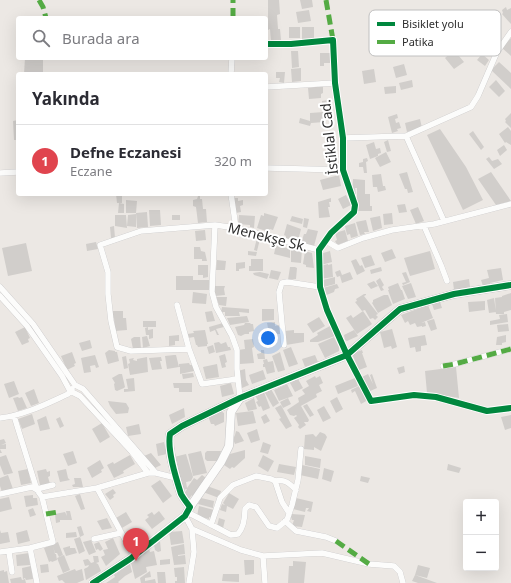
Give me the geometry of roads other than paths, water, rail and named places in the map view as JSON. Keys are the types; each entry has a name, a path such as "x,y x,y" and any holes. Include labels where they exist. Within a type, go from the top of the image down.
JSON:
{"street":[{"path":"501,45 511,32"},
{"name":"İstiklal Cad.","path":"268,44 291,44 333,40 335,83 343,138 343,170 355,205 354,212 331,232 319,250"},
{"path":"343,138 406,136 471,107 478,96 494,56"},
{"path":"231,72 232,60"},
{"path":"268,87 335,83"},
{"path":"406,136 444,221"},
{"path":"268,168 343,170"},
{"path":"0,173 16,172"},
{"path":"231,196 236,228"},
{"path":"326,241 338,248 363,238 392,230 424,226 511,204"},
{"path":"93,583 134,556 187,512 221,462 229,446 232,412 240,398 237,378 237,350 232,336 216,307 212,292 215,225"},
{"name":"Menekşe Sk.","path":"189,350 132,351 117,346 111,321 108,272 100,245 141,231 215,225 236,228 319,250"},
{"path":"424,226 441,264 446,281"},
{"path":"319,250 320,288 327,310 347,355 371,401 414,394 436,397 487,411 511,408"},
{"path":"284,345 279,292 282,283 287,282 320,288"},
{"path":"190,583 194,552 192,529 176,478 169,441 170,434 182,426 240,398 347,355 400,309 454,294 511,285"},
{"path":"0,287 33,324 75,385 83,389 156,473"},
{"path":"0,296 27,326 62,376 70,392 80,396 132,452 148,473"},
{"path":"177,305 189,350 202,384 237,378"},
{"path":"443,366 511,349"},
{"path":"0,418 32,411 68,394 75,385"},
{"path":"0,552 9,552 53,542 42,497 37,489 14,416"},
{"path":"187,512 231,535 238,534 242,530 245,508 249,505 256,507 269,526 277,528 287,520 298,480 301,449"},
{"path":"42,497 97,488 148,473 156,473 176,478"},
{"path":"211,524 220,498 234,485 256,476 265,477 274,481 283,480 296,490"},
{"path":"274,481 282,502 289,513"},
{"path":"0,494 32,487 37,489 53,485"},
{"path":"97,488 134,556"},
{"path":"285,521 296,531 326,537 336,541"},
{"path":"192,529 241,550 263,556 322,553 369,564 394,566 400,572 404,583"},
{"path":"94,539 121,533"},
{"path":"30,548 37,583"},
{"path":"9,552 12,572"},
{"path":"263,556 265,583"}],"place":[{"name":"Defne Eczanesi","path":"136,561"}]}
